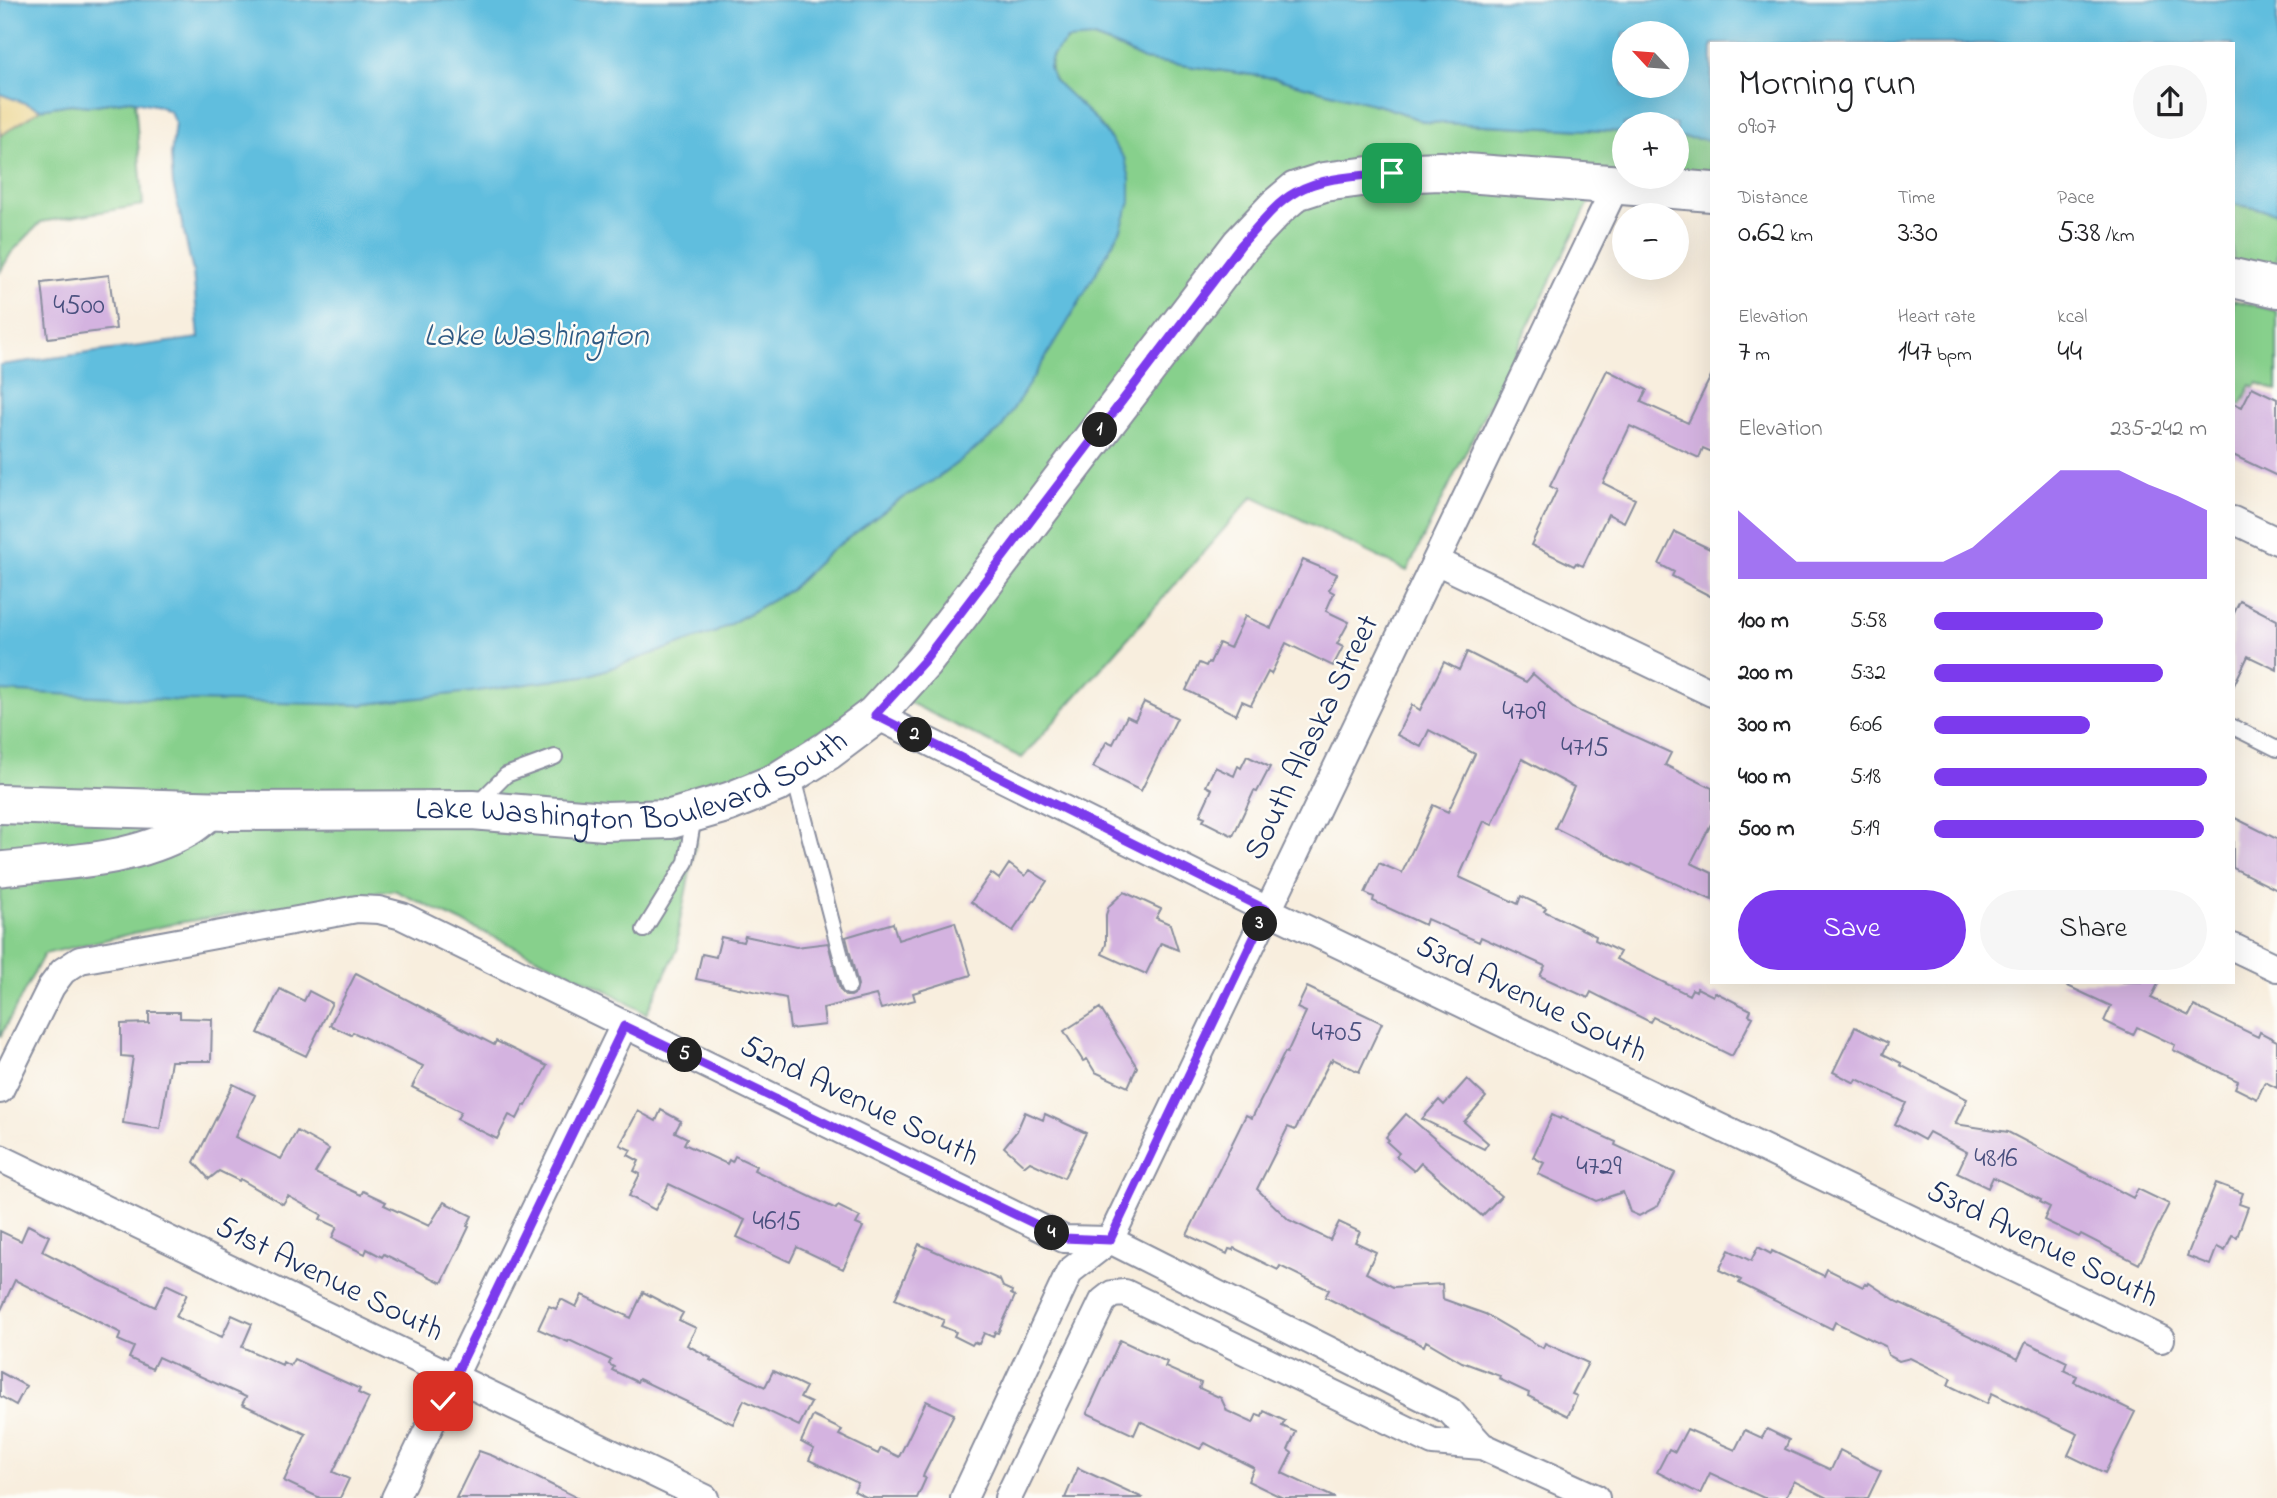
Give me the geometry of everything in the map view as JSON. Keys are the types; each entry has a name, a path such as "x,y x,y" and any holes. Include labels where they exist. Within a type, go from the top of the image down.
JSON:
{"main road":[{"name":"Lake Washington Boulevard South","path":"0,804 213,810 472,810 606,821 671,818 729,802 793,773 875,715 923,662 1241,245 1296,191 1324,182 1392,173 1440,171 1612,183"},
{"name":"Lake Washington Boulevard South","path":"1680,189 1710,192"},
{"path":"2235,278 2277,288"}],"street":[{"name":"South Alaska Street","path":"964,1498 1070,1271 1110,1240 1614,189"},
{"path":"2235,521 2277,541"},
{"path":"1436,561 1710,692"},
{"name":"53rd Avenue South","path":"875,715 1267,910 2161,1339"},
{"path":"0,869 117,856 155,845 187,830 213,810"},
{"name":"52nd Avenue South","path":"0,1090 51,987 63,971 80,960 357,909 379,910 402,916 428,928 624,1026 1064,1238 1110,1240 1450,1411 1482,1446"},
{"path":"2235,948 2277,968"},
{"path":"395,1498 624,1026"},
{"name":"51st Avenue South","path":"0,1158 705,1498"},
{"name":"52nd Avenue South","path":"1008,1498 1103,1301 1112,1294 1125,1293 1433,1441 1482,1446 1583,1495"}],"lane":[{"path":"2235,728 2277,749"},
{"path":"472,810 506,775 555,757"},
{"path":"793,773 849,986"},
{"path":"644,930 686,862 695,812"}],"green space":[{"path":"1093,38 1144,60 1274,78 1388,108 1425,122 1612,131 1612,172 1604,172 1407,571 1253,496 1022,758 880,688 864,705 702,812 678,931 678,948 646,1014 608,991 394,890 177,923 44,954 0,1037 0,690 359,705 590,675 716,632 790,590 828,553 898,501 936,479 1000,430 1110,138 1092,116 1060,87 1053,76 1051,64 1054,53 1068,40"},
{"path":"135,101 143,205 41,222 11,253 0,272 0,136 41,109"},
{"path":"1689,137 1710,139 1710,181 1689,178"},
{"path":"2235,204 2277,212 2277,273 2235,263"},
{"path":"2235,300 2277,311 2277,391 2258,383 2255,387 2251,385 2241,405 2235,403"}],"sand":[{"path":"0,94 4,94 41,109 0,136"}],"water":[{"name":"Lake Washington","path":"0,0 2277,0 2277,212 2235,204 2235,42 1710,42 1710,140 1689,138 1689,112 1612,112 1612,131 1425,122 1388,108 1274,78 1144,60 1094,38 1067,40 1052,56 1049,67 1054,80 1096,120 1125,159 1130,179 1130,202 1121,229 1066,325 1000,430 936,479 898,501 828,553 790,590 716,632 590,675 471,692 359,705 187,701 0,691 0,365 199,338 193,272 173,184 171,156 175,123 170,112 159,106 130,100 89,106 71,104 41,109 0,94"}],"building":[{"path":"109,275 116,329 48,338 42,283"},
{"path":"1607,370 1647,390 1641,402 1688,423 1710,378 1710,451 1703,448 1699,458 1630,426 1603,483 1635,499 1624,522 1608,514 1583,566 1576,563 1574,566 1531,545 1557,490 1550,486"},
{"path":"2252,387 2277,399 2277,476 2235,456 2235,404 2242,407"},
{"path":"1675,532 1710,549 1710,596 1672,576 1674,572 1659,564"},
{"path":"1303,560 1337,574 1329,590 1334,593 1326,611 1349,622 1337,644 1343,647 1333,666 1286,643 1271,674 1268,672 1251,705 1242,701 1236,715 1186,690 1199,663 1206,666 1210,663 1219,643 1230,648 1245,616 1271,628"},
{"path":"2240,601 2277,620 2277,670 2248,656 2235,683 2235,611"},
{"path":"1467,652 1526,682 1533,674 1572,708 1671,753 1665,765 1710,787 1710,826 1691,863 1710,872 1710,899 1632,864 1631,866 1555,828 1574,787 1522,759 1492,825 1484,821 1459,877 1518,904 1521,896 1546,908 1544,911 1596,936 1595,940 1620,952 1616,959 1689,995 1692,989 1696,991 1697,988 1713,996 1715,992 1751,1010 1749,1015 1753,1017 1732,1056 1653,1017 1650,1022 1591,992 1588,998 1540,976 1545,966 1481,937 1479,942 1427,919 1425,925 1373,901 1374,897 1365,893 1379,863 1402,873 1433,805 1448,812 1475,754 1429,730 1421,747 1397,735 1412,705 1420,710 1444,662 1459,670"},
{"path":"1144,702 1177,718 1141,791 1093,767 1107,741 1113,744 1127,716 1135,720"},
{"path":"1247,756 1270,767 1257,792 1254,791 1233,836 1203,821 1205,817 1200,815 1212,789 1206,786 1215,767 1234,776"},
{"path":"2235,818 2277,839 2277,890 2235,869"},
{"path":"1009,864 1025,876 1030,870 1047,881 1013,931 971,902 991,873 999,879"},
{"path":"1124,892 1161,909 1156,918 1170,924 1178,950 1161,943 1146,974 1102,954 1106,944 1106,915 1109,906"},
{"path":"955,922 971,975 913,993 915,1000 881,1009 876,995 823,1008 825,1025 790,1029 786,998 696,979 702,954 716,957 721,937 743,942 745,936 796,947 828,943 840,990 846,996 851,996 856,993 858,985 846,937 893,923 898,940"},
{"path":"356,973 494,1045 496,1041 547,1066 526,1106 524,1105 517,1119 509,1115 497,1139 457,1119 461,1112 412,1087 423,1066 353,1032 351,1035 330,1025"},
{"path":"2063,984 2158,984 2151,998 2189,1016 2194,1006 2258,1037 2260,1032 2277,1041 2277,1088 2265,1082 2257,1099 2235,1088 2238,1081 2173,1050 2175,1045 2137,1027 2133,1035 2104,1021 2111,1006"},
{"path":"1307,987 1382,1023 1359,1072 1333,1059 1330,1061 1295,1130 1288,1127 1257,1189 1289,1220 1330,1240 1339,1222 1360,1232 1355,1242 1376,1252 1366,1273 1393,1287 1442,1284 1443,1299 1485,1314 1543,1348 1545,1343 1588,1363 1572,1394 1577,1396 1568,1416 1499,1379 1500,1376 1462,1362 1426,1341 1424,1346 1325,1297 1329,1290 1280,1266 1278,1270 1234,1248 1229,1249 1227,1254 1187,1235 1246,1115 1252,1118 1285,1052 1287,1053 1306,1012 1297,1008"},
{"path":"280,989 304,1001 309,991 332,1003 306,1056 258,1033"},
{"path":"1100,1008 1137,1067 1128,1087 1095,1072 1087,1059 1083,1061 1064,1031"},
{"path":"149,1012 180,1012 180,1018 212,1019 211,1061 171,1061 160,1129 123,1123 133,1057 121,1056 121,1024 149,1023"},
{"path":"1855,1027 1888,1043 1883,1054 1901,1063 1900,1065 1967,1099 1955,1124 2008,1132 2133,1198 2138,1189 2169,1204 2139,1264 2081,1234 2079,1237 2044,1220 2050,1207 2040,1202 2041,1200 1993,1177 1988,1188 1957,1173 1967,1152 1929,1132 1924,1140 1895,1124 1906,1103 1857,1079 1855,1083 1833,1072"},
{"path":"1467,1079 1486,1097 1464,1122 1488,1143 1484,1149 1422,1119 1439,1100 1444,1105"},
{"path":"233,1084 255,1095 235,1137 281,1159 297,1131 329,1149 315,1173 361,1195 363,1191 386,1202 384,1205 429,1226 444,1202 472,1216 442,1283 384,1254 382,1257 367,1249 365,1254 332,1238 337,1227 320,1219 322,1215 288,1196 283,1204 240,1179 239,1181 219,1171 209,1179 194,1162"},
{"path":"661,1110 681,1121 675,1132 687,1138 684,1144 727,1164 729,1160 732,1162 735,1156 756,1166 754,1170 836,1209 838,1206 860,1217 856,1224 863,1227 843,1269 797,1247 790,1262 737,1237 745,1220 669,1184 655,1210 629,1196 640,1174 634,1171 639,1161 628,1155 631,1150 620,1145 638,1111 656,1121"},
{"path":"1025,1112 1043,1120 1045,1114 1086,1133 1064,1178 1030,1162 1025,1166 1004,1147 1017,1131"},
{"path":"1406,1114 1501,1196 1482,1216 1421,1163 1414,1171 1396,1156 1399,1153 1387,1142 1389,1140 1386,1137"},
{"path":"1552,1115 1616,1142 1615,1145 1675,1173 1658,1206 1639,1216 1630,1212 1623,1192 1596,1201 1538,1174 1544,1163 1533,1157"},
{"path":"2216,1183 2243,1193 2239,1204 2248,1207 2237,1237 2232,1235 2225,1251 2217,1247 2210,1265 2187,1256"},
{"path":"28,1225 49,1236 42,1251 89,1275 155,1307 166,1284 187,1294 176,1317 222,1337 232,1315 252,1324 242,1347 282,1365 283,1362 290,1366 294,1359 360,1389 358,1393 369,1398 333,1472 349,1479 340,1498 320,1498 284,1481 306,1434 242,1404 246,1397 158,1357 152,1369 129,1358 134,1347 118,1340 121,1333 15,1280 0,1312 0,1231 21,1241"},
{"path":"919,1244 1000,1280 1003,1287 1012,1291 1011,1294 1015,1296 998,1333 995,1332 993,1337 984,1333 979,1344 974,1342 972,1345 954,1336 956,1332 941,1326 944,1320 895,1299"},
{"path":"1758,1247 1824,1276 1827,1269 1863,1287 1869,1283 1898,1302 2018,1359 2026,1342 2067,1362 2064,1370 2077,1376 2074,1382 2135,1412 2105,1473 2068,1455 2078,1434 1992,1393 1987,1404 1948,1385 1951,1378 1910,1358 1899,1361 1888,1355 1885,1346 1835,1322 1832,1329 1739,1283 1741,1280 1719,1270 1729,1250 1751,1261"},
{"path":"643,1292 683,1313 679,1320 696,1328 687,1345 711,1358 710,1360 765,1387 773,1371 806,1387 800,1398 811,1403 799,1426 744,1400 733,1424 639,1379 637,1382 612,1370 614,1367 609,1364 611,1360 538,1329 549,1306 556,1309 561,1299 576,1307 582,1295 631,1318"},
{"path":"1120,1340 1167,1362 1165,1367 1201,1383 1199,1388 1221,1398 1227,1411 1253,1423 1257,1414 1262,1416 1264,1411 1285,1421 1282,1426 1296,1432 1288,1450 1292,1453 1282,1473 1335,1498 1283,1498 1248,1481 1254,1468 1205,1443 1200,1449 1140,1421 1134,1435 1087,1413"},
{"path":"0,1372 26,1386 16,1405 0,1396"},
{"path":"926,1401 954,1414 924,1474 923,1477 926,1478 917,1498 868,1498 854,1491 858,1483 809,1460 814,1449 801,1442 813,1416 842,1430 839,1435 878,1454 881,1448 899,1457"},
{"path":"1687,1429 1735,1450 1745,1430 1762,1438 1767,1429 1789,1440 1785,1449 1831,1470 1840,1450 1881,1471 1868,1498 1827,1498 1794,1481 1785,1498 1764,1498 1710,1473 1700,1494 1657,1472 1669,1449 1675,1452"},
{"path":"479,1451 493,1456 578,1498 456,1498"},
{"path":"1078,1468 1143,1498 1065,1498"}],"route":[{"path":"443,1401 624,1026 1064,1238 1110,1240 1267,910 875,715 923,662 1241,245 1277,207 1296,191 1324,182 1392,173"}]}
